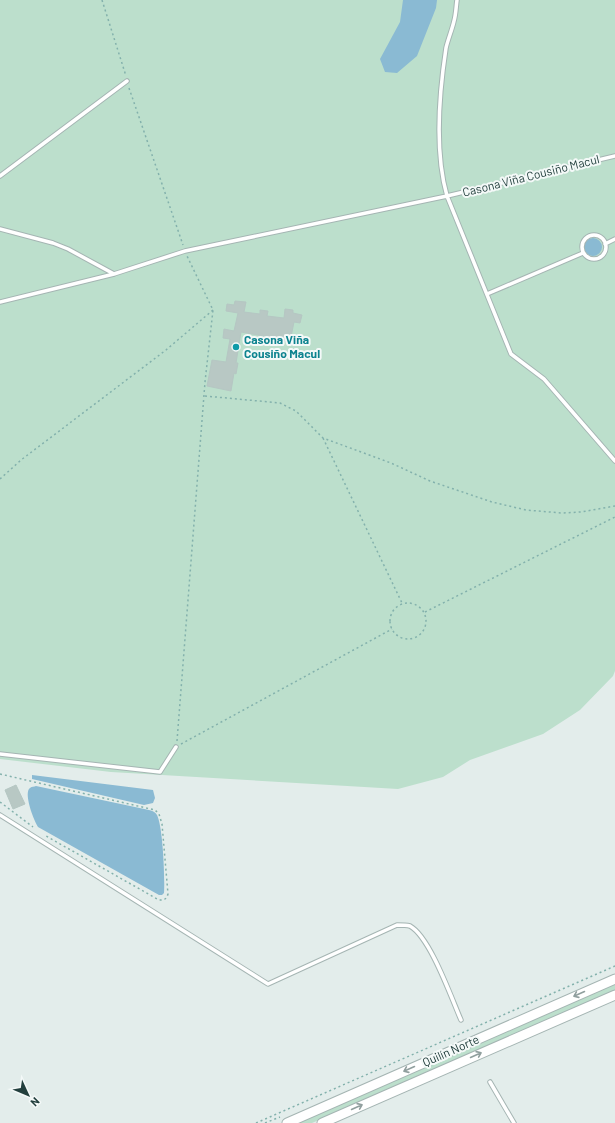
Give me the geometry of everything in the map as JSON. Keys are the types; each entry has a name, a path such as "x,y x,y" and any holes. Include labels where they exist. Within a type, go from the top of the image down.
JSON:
{"street":[{"name":"Quilín Norte","path":"286,1123 615,979"},
{"name":"Quilín Norte","path":"322,1123 615,995"}],"lane":[{"name":"Casona Viña Cousiño Macul","path":"457,0 454,21 446,46 441,97 439,139 443,181 447,196 511,354 544,379 615,461"},
{"path":"0,176 127,81"},
{"name":"Casona Viña Cousiño Macul","path":"0,302 114,274 185,251 447,196 615,156"},
{"path":"0,229 53,243 114,274"},
{"path":"590,235 602,238 605,244 604,253 599,258 591,259 583,253 582,243 587,237 590,235"},
{"path":"605,244 615,239"},
{"path":"487,294 583,253"},
{"path":"0,754 160,772 176,747"},
{"path":"0,815 268,984 398,925 409,926 421,936 431,950 461,1020"},
{"path":"490,1082 514,1123"}],"path":[{"path":"102,0 127,81 185,251 213,310 176,747"},
{"path":"0,479 21,460 166,350 213,310"},
{"path":"205,396 280,403 296,411 323,438 402,603"},
{"path":"323,438 391,463 457,490 505,506 526,510 562,513 581,512 615,506"},
{"path":"425,612 615,517"},
{"path":"402,603 412,603 422,608 425,612 426,625 424,631 419,636 407,639 401,638 392,629 390,617 396,606 402,603"},
{"path":"176,747 392,629"},
{"path":"0,774 155,810 159,814 162,824 168,894 164,900 159,900 45,835"},
{"path":"0,802 38,831"},
{"path":"256,1123 615,966"}],"green space":[{"path":"0,0 615,0 615,671 613,676 580,710 543,734 470,760 443,777 398,789 111,772 0,759"},
{"path":"615,983 615,990 312,1123 296,1123"}],"water":[{"path":"403,0 437,0 436,8 417,56 397,73 385,72 380,59 400,22"},
{"path":"593,238 599,241 602,247 599,253 593,256 587,253 584,247 587,241"},
{"path":"32,775 153,790 155,798 153,803 144,805 32,779"},
{"path":"36,786 155,812 161,830 164,865 164,893 159,895 38,827 28,801 28,791 30,788"}],"building":[{"name":"Casona Viña Cousiño Macul","path":"235,301 246,302 244,312 260,314 260,310 268,311 267,316 284,318 285,309 293,310 293,313 302,315 300,323 294,322 290,342 241,332 236,363 238,363 236,374 234,373 231,391 207,386 212,360 226,362 230,339 223,338 224,329 234,331 238,313 226,311 227,304 234,305"},
{"path":"16,785 25,804 13,809 5,790"}],"place":[{"name":"Casona Viña Cousiño Macul","path":"236,347"}]}
